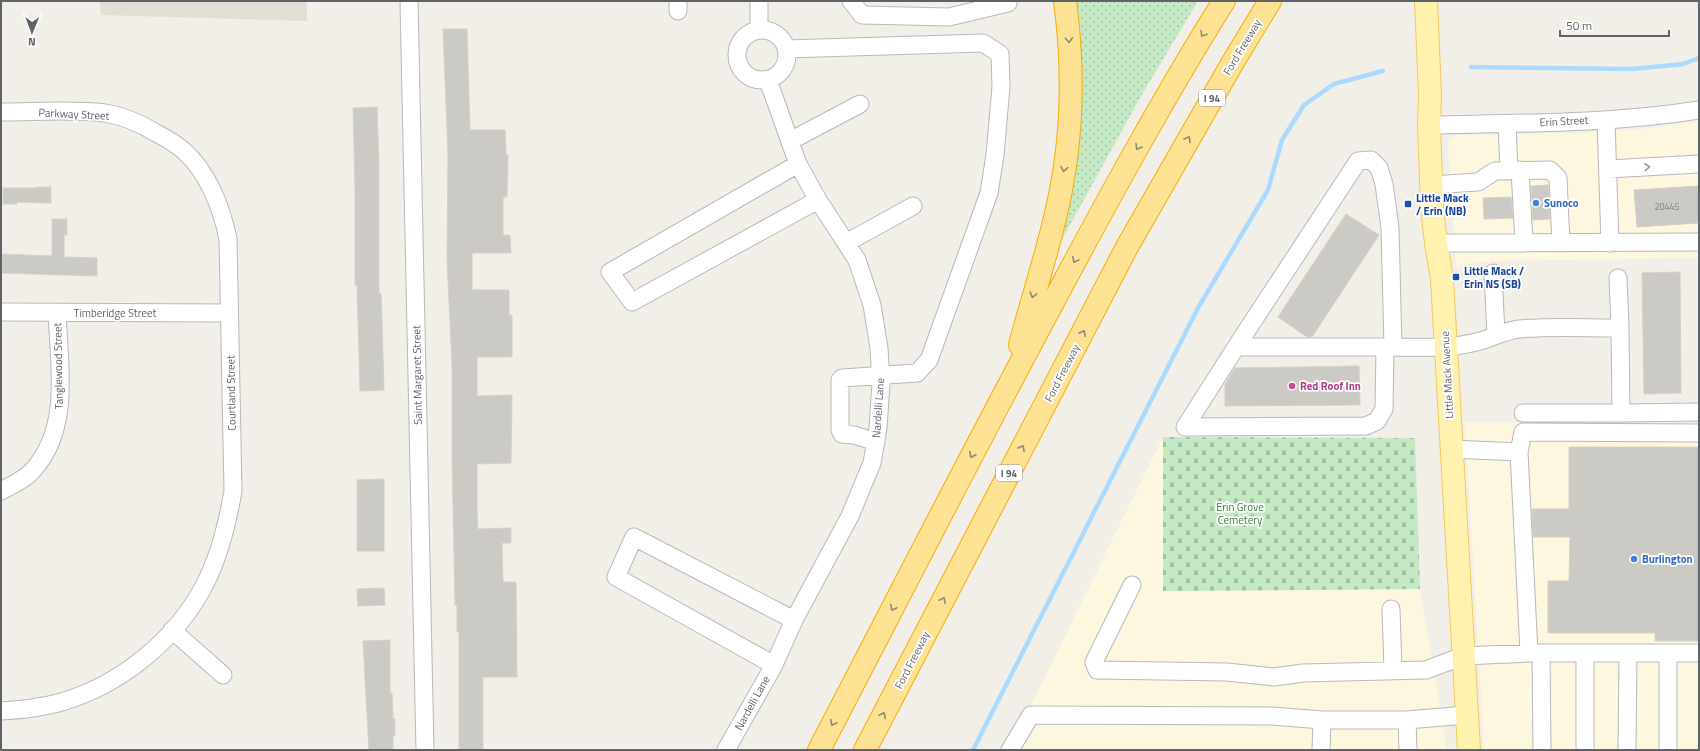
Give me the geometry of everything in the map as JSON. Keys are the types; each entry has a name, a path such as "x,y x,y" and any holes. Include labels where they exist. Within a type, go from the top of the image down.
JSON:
{"highway":[{"path":"1009,383 1053,222 1066,160 1071,82 1069,30 1065,1"},
{"path":"819,750 1009,383 1110,196 1188,59 1224,1"},
{"name":"Ford Freeway","path":"865,750 1131,240 1225,75 1270,1"}],"main road":[{"name":"Little Mack Avenue","path":"1426,1 1430,95 1429,125 1431,185 1436,244 1442,279 1469,750"}],"street":[{"name":"Saint Margaret Street","path":"409,1 425,750"},
{"path":"759,1 759,30"},
{"path":"851,1 862,15 949,17 1008,3 1007,1"},
{"path":"759,30 770,31 777,35 783,41 787,49 787,59 784,68 777,75 768,80 758,80 748,76 741,69 737,60 737,49 742,40 749,33 759,30"},
{"path":"787,49 983,43 1000,54 1001,87 995,155 989,193 929,360 917,373 842,378 840,380 839,425 842,434 854,435 876,442"},
{"name":"Nardelli Lane","path":"726,750 774,665 794,620 850,516 872,463 878,428 880,376 879,348 872,305 857,260 818,200 798,164 768,80"},
{"path":"790,141 860,104"},
{"name":"Erin Street","path":"1429,125 1507,124 1606,120 1652,117 1699,110"},
{"name":"Parkway Street","path":"1,112 105,113 123,117 144,126 172,142 185,152"},
{"path":"1606,120 1610,243"},
{"path":"1507,124 1524,243"},
{"name":"Courtland Street","path":"1,711 22,710 60,703 102,686 124,672 145,657 172,630 191,607 206,583 214,564 225,528 233,491 228,239 224,220 215,194 197,166 185,152"},
{"path":"1371,160 1379,168 1384,184 1390,228 1389,347 1384,409 1377,421 1366,426 1185,428 1236,347 1358,161 1371,160"},
{"path":"798,164 610,272 632,302 818,200"},
{"path":"1608,169 1699,164"},
{"path":"1431,185 1478,182 1495,171 1550,170 1558,178 1561,243"},
{"path":"846,243 913,206"},
{"path":"1436,244 1699,242"},
{"path":"1493,273 1496,334"},
{"path":"1618,278 1621,412"},
{"name":"Timberidge Street","path":"1,312 229,313"},
{"name":"Tanglewood Street","path":"1,491 34,470 45,453 56,429 60,403 57,313"},
{"path":"1236,347 1446,347 1477,342 1496,334 1520,329 1620,328"},
{"path":"1523,413 1699,412"},
{"path":"1542,750 1519,452 1523,432 1699,433"},
{"path":"1452,449 1519,452"},
{"path":"774,665 616,576 634,537 794,620"},
{"path":"1132,585 1094,662 1097,670 1228,672 1274,677 1303,672 1426,670 1463,656 1535,653 1699,653"},
{"path":"1391,609 1393,670"},
{"path":"172,630 223,675"},
{"path":"1585,653 1585,750"},
{"path":"1627,750 1628,653"},
{"path":"1668,653 1668,750"},
{"path":"1010,750 1031,715 1272,716 1322,720 1408,720 1466,715"},
{"path":"1321,750 1322,720"},
{"path":"1408,720 1408,750"}],"shaded area":[{"path":"100,1 307,1 307,21 101,15"},
{"path":"1699,122 1699,258 1485,261 1456,266 1448,150 1449,141 1455,135 1576,133 1641,129"},
{"path":"1465,422 1699,425 1699,750 1484,750"},
{"path":"1163,437 1163,591 1420,589 1445,736 1445,750 1009,750"}],"green space":[{"path":"1073,1 1198,1 1141,96 1061,241 1057,239"},
{"name":"Erin Grove Cemetery","path":"1163,437 1415,438 1420,589 1163,591"}],"building":[{"path":"443,29 467,29 470,130 505,130 506,155 508,155 507,197 503,197 503,235 510,235 511,253 472,253 472,290 509,290 509,316 512,315 512,357 477,357 477,396 512,395 511,463 477,464 478,529 511,528 511,543 502,543 503,582 516,582 517,677 483,677 483,750 459,750 459,632 457,632 457,605 455,605 452,365 447,259 448,153"},
{"path":"377,107 379,166 379,293 381,293 384,390 360,391 357,285 355,285 353,108"},
{"path":"1548,185 1550,219 1533,220 1531,186"},
{"path":"1699,186 1699,223 1637,227 1634,190"},
{"path":"51,187 51,203 17,202 17,204 3,204 3,188"},
{"path":"1511,197 1513,218 1484,219 1483,198"},
{"path":"1346,214 1379,235 1312,337 1307,337 1278,317"},
{"path":"52,219 67,219 67,235 64,235 64,257 97,258 97,276 2,273 2,254 52,256"},
{"path":"1680,272 1681,393 1644,394 1642,273"},
{"name":"Red Roof Inn","path":"1359,366 1360,405 1225,406 1225,384 1235,368"},
{"name":"Burlington","path":"1569,447 1699,447 1699,641 1655,641 1655,633 1548,633 1548,581 1569,581 1570,537 1533,537 1532,509 1569,509"},
{"path":"384,479 384,551 357,551 357,480"},
{"path":"384,588 385,605 358,606 357,589"},
{"path":"390,640 390,693 392,693 393,719 395,719 393,750 369,750 363,641"}],"waterway":[{"path":"1471,67 1632,69 1683,64 1699,58"},
{"path":"973,750 1198,308 1268,190 1282,140 1304,105 1334,84 1383,71"}],"place":[{"name":"Sunoco","path":"1536,203"},
{"name":"Little Mack / Erin (NB)","path":"1408,204"},
{"name":"Little Mack / Erin NS (SB)","path":"1456,277"},
{"name":"Red Roof Inn","path":"1292,386"},
{"name":"Burlington","path":"1634,559"}]}
